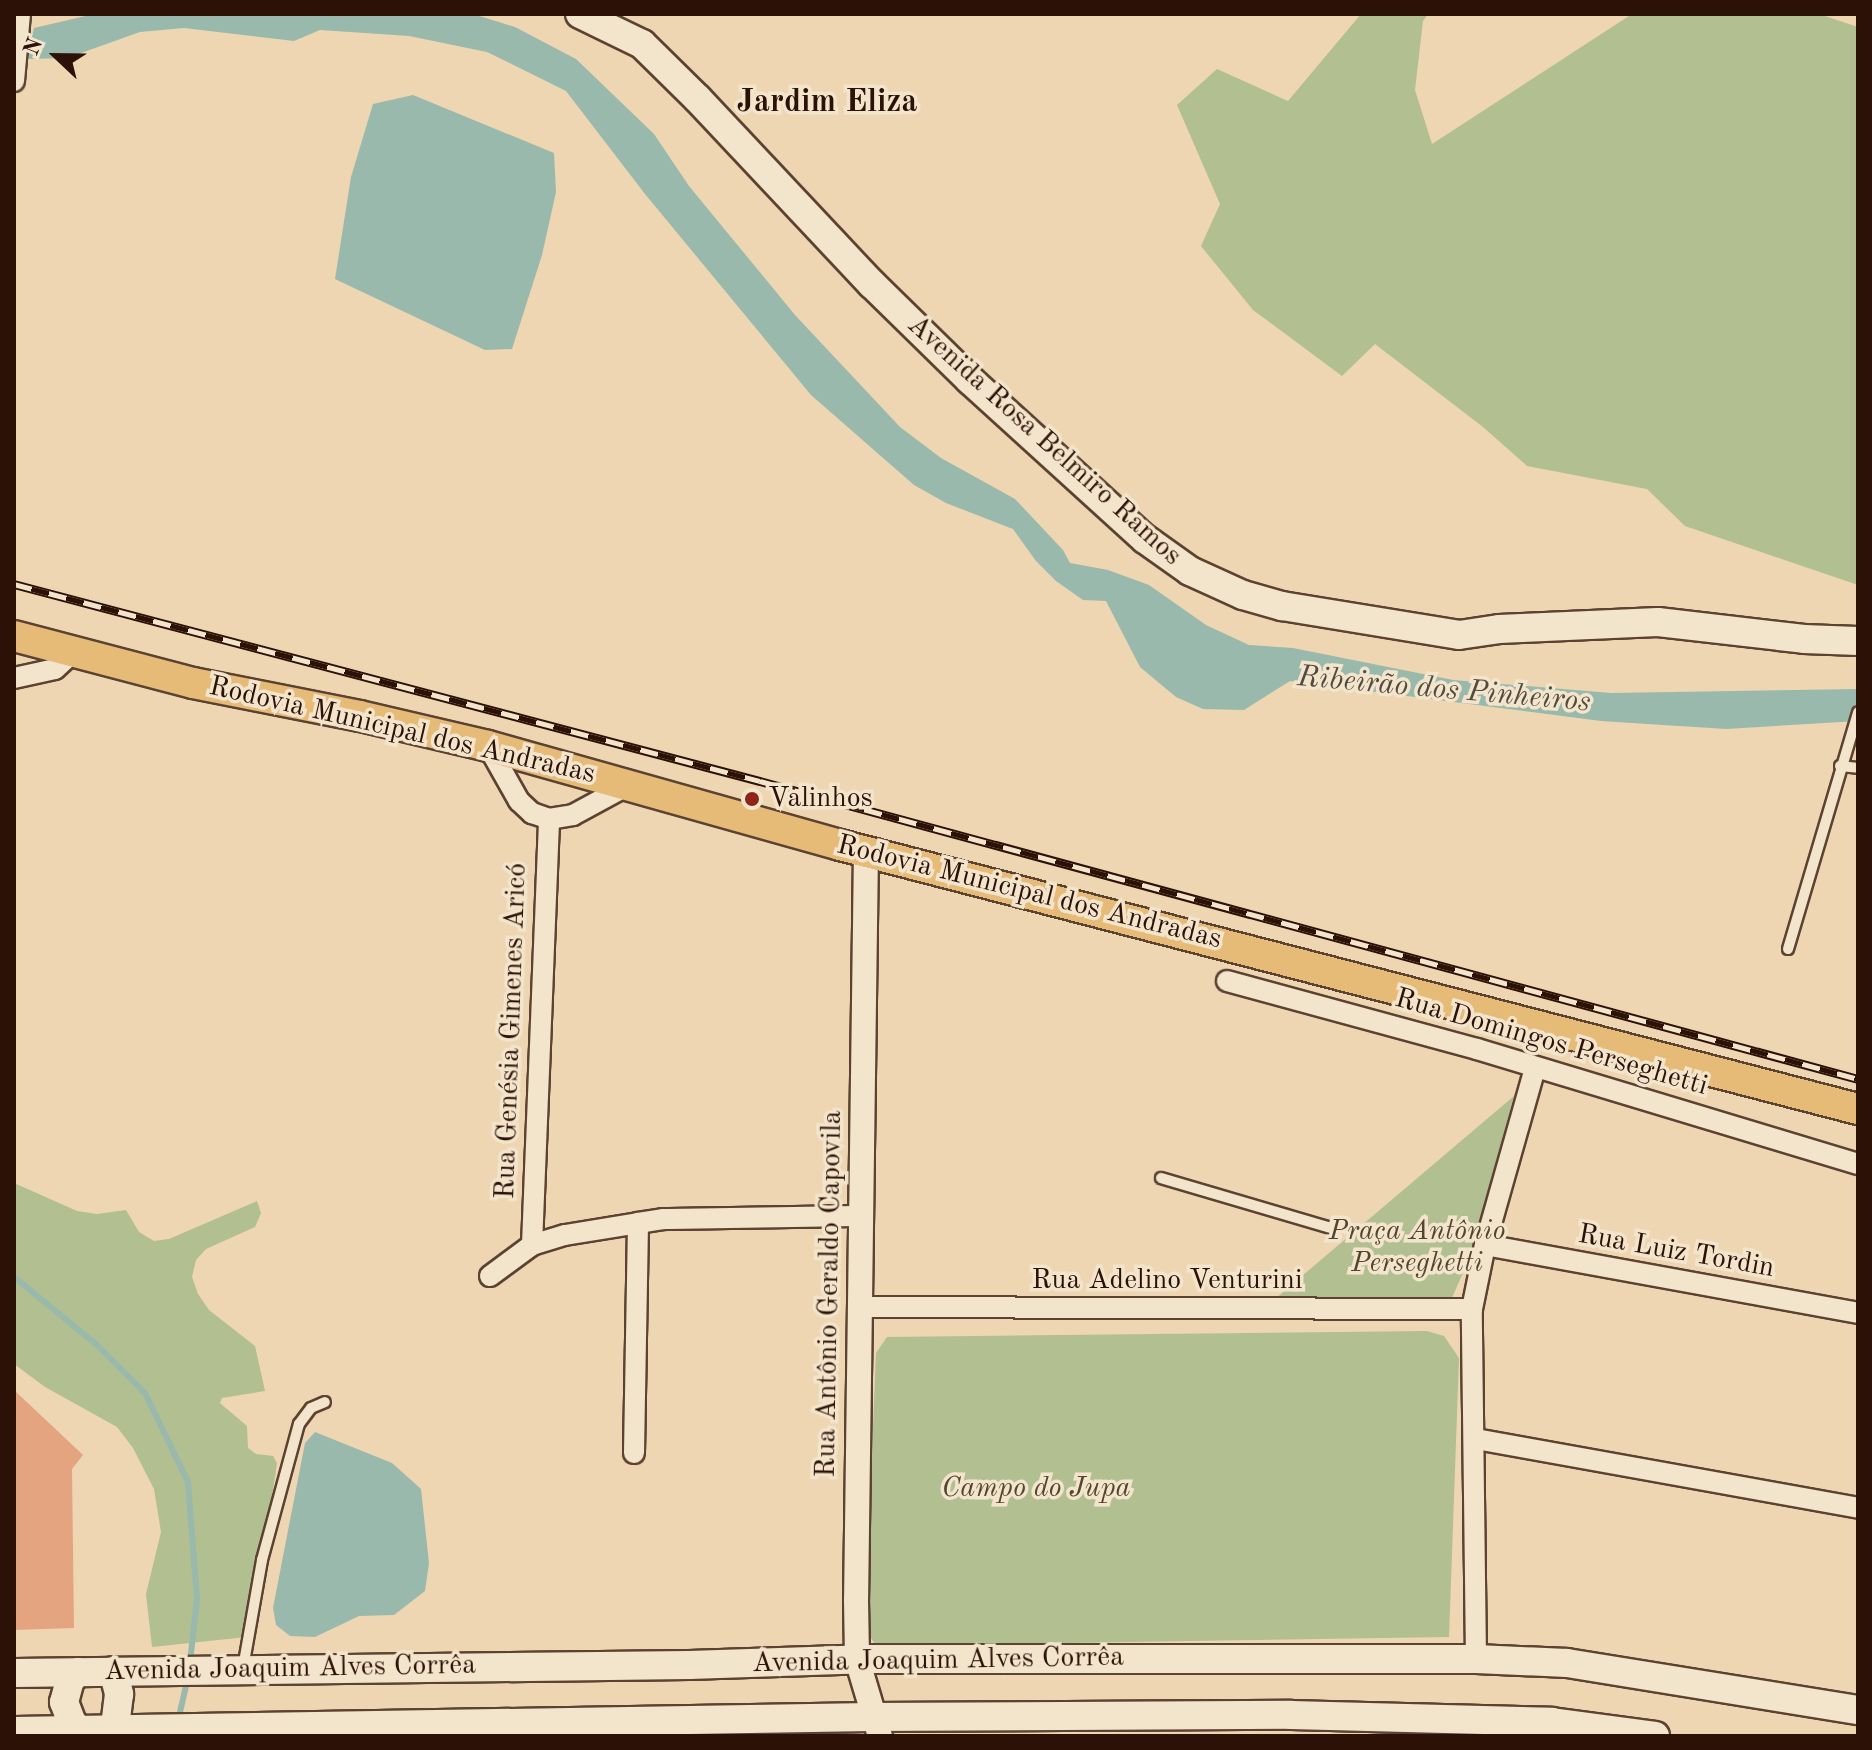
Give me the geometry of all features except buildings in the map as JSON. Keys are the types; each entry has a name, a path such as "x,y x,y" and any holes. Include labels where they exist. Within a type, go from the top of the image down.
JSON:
{"main road":[{"name":"Avenida Rosa Belmiro Ramos","path":"580,14 642,44 872,284 970,380 1145,539 1190,571 1243,595 1282,606 1459,635 1499,629 1658,622 1858,641"},
{"name":"Rodovia Municipal dos Andradas","path":"14,636 193,683 360,716 488,746 866,850 1858,1109"},
{"name":"Avenida Joaquim Alves Corrêa","path":"14,1673 209,1668 689,1665 857,1659 1476,1659 1567,1663 1858,1710"},
{"path":"113,1671 119,1694 115,1729"},
{"path":"78,1672 70,1680 64,1702 72,1723 80,1730"},
{"name":"Avenida Joaquim Alves Corrêa","path":"14,1731 876,1726 1291,1715 1518,1729 1552,1722 1655,1736"}],"street":[{"path":"14,81 19,21"},
{"path":"14,678 55,669 72,653"},
{"path":"488,746 519,801 532,813 549,819 573,815 630,784"},
{"name":"Rua Genésia Gimenes Aricó","path":"532,1245 549,819"},
{"name":"Rua Antônio Geraldo Capovila","path":"866,850 857,1659 876,1726"},
{"name":"Rua Domingos Perseghetti","path":"1227,981 1858,1164"},
{"path":"1476,1659 1476,1439 1472,1309 1485,1245 1535,1068"},
{"path":"490,1276 532,1245 565,1235 638,1223 663,1219 861,1216"},
{"path":"634,1453 638,1223"},
{"name":"Rua Luiz Tordin","path":"1485,1245 1858,1313"},
{"name":"Rua Adelino Venturini","path":"861,1307 1472,1309"},
{"path":"1476,1439 1858,1508"}],"lane":[{"path":"1788,949 1858,712"},
{"path":"1840,766 1858,768"},
{"path":"1161,1178 1331,1228"},
{"path":"243,1668 262,1560 299,1424 311,1408 325,1402"}],"green space":[{"path":"1361,14 1428,14 1423,21 1415,90 1432,144 1632,14 1819,14 1858,27 1858,585 1685,526 1647,489 1527,466 1483,427 1375,344 1342,376 1253,310 1201,246 1220,204 1177,105 1217,69 1288,101"},
{"name":"Praça Antônio Perseghetti","path":"1514,1096 1469,1259 1451,1300 1269,1304"},
{"path":"14,1183 77,1211 97,1214 126,1210 139,1232 154,1241 169,1239 257,1201 261,1213 255,1227 206,1249 196,1260 192,1277 198,1294 209,1310 255,1346 265,1391 222,1398 220,1403 247,1426 248,1448 256,1454 273,1456 277,1463 255,1612 256,1636 152,1647 146,1594 161,1532 154,1489 133,1448 117,1427 45,1387 14,1364"},
{"name":"Campo do Jupa","path":"1427,1331 1444,1336 1459,1358 1449,1637 876,1646 865,1628 876,1353 887,1337"}],"water":[{"name":"Ribeirão dos Pinheiros","path":"94,14 473,14 515,27 576,59 654,134 689,186 795,315 900,427 941,458 1015,499 1063,550 1070,563 1108,570 1149,585 1206,625 1249,645 1293,648 1453,680 1611,693 1858,689 1858,721 1726,729 1601,721 1290,681 1244,710 1203,709 1176,697 1140,667 1106,601 1083,600 1056,581 1036,561 1013,529 946,503 914,485 811,395 645,194 566,91 487,52 409,36 320,30 294,41 184,28 140,32 67,58 27,59 34,28"},
{"path":"413,95 554,153 556,192 542,255 512,349 485,350 335,279 351,177 373,104"},
{"path":"315,1432 392,1463 421,1489 429,1563 425,1591 394,1615 359,1616 315,1637 290,1636 276,1625 273,1608 305,1443"}],"waterway":[{"path":"14,1277 96,1344 145,1393 188,1482 197,1599 190,1662"},
{"path":"178,1721 188,1677"}],"railway":[{"path":"14,584 760,781 1858,1079"}],"place":[{"name":"Valinhos","path":"752,799"}],"district":[{"name":"Jardim Eliza","path":"827,103"}]}
